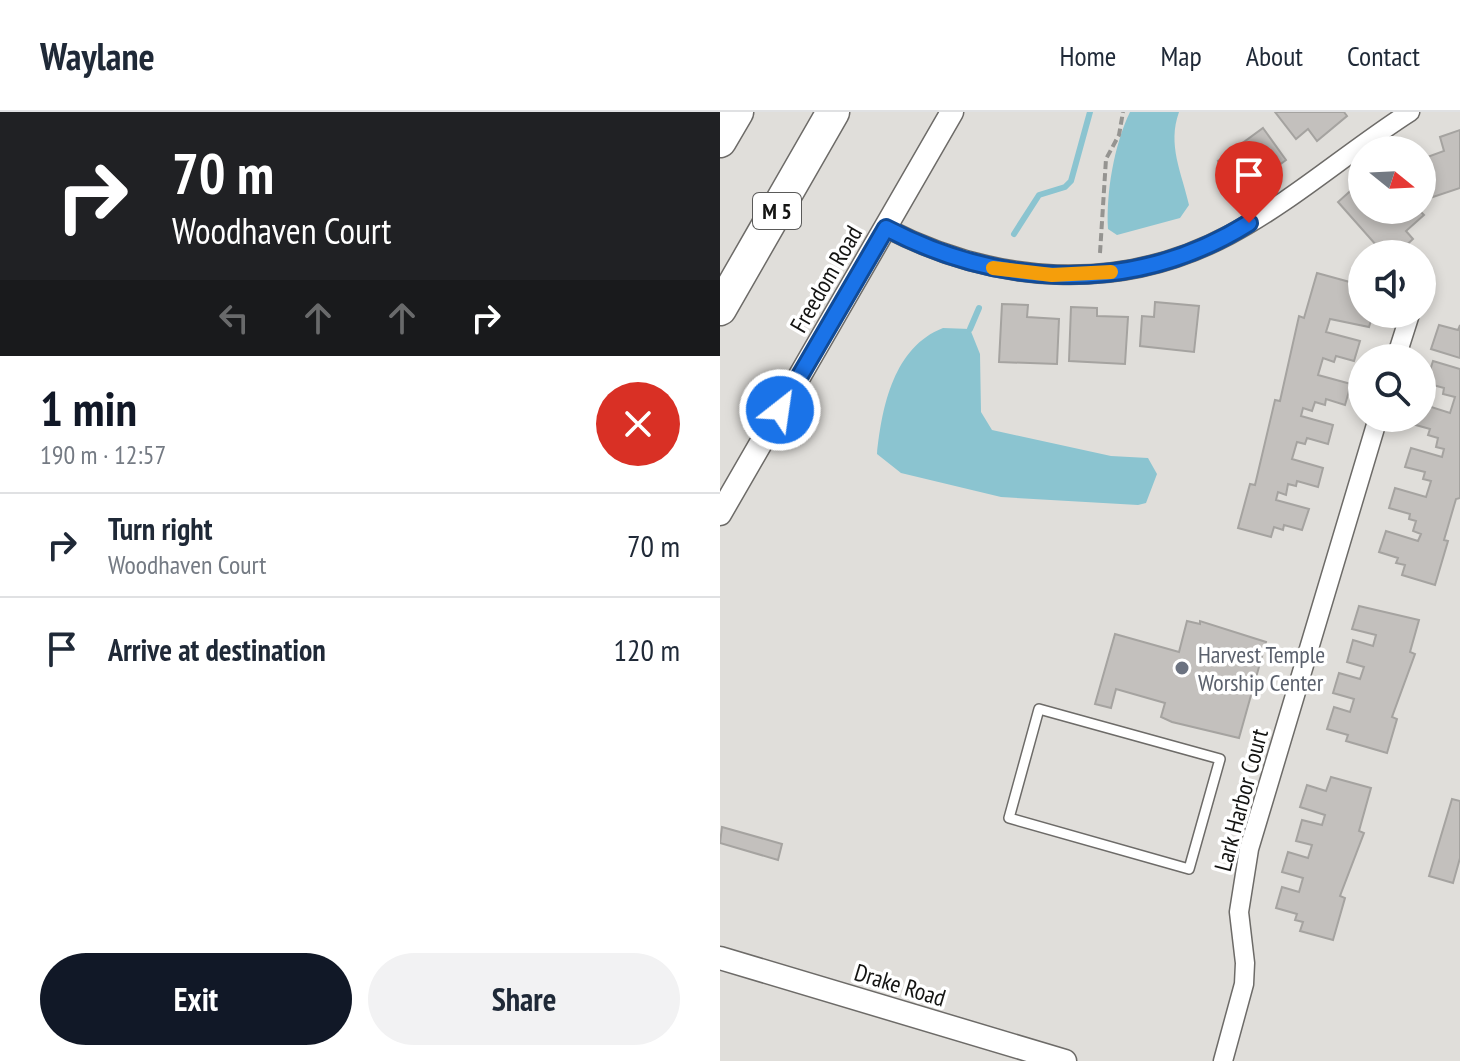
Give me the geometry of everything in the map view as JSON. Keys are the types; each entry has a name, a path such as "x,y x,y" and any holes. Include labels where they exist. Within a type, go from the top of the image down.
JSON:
{"highway":[{"path":"720,141 737,112"},
{"name":"M 5","path":"720,309 833,112"}],"street":[{"name":"Freedom Road","path":"720,514 952,112"},
{"path":"886,228 968,263 1052,275 1100,273 1162,263 1231,234 1410,112"},
{"name":"Lark Harbor Court","path":"1223,1061 1244,984 1245,963 1239,912 1249,849 1374,432"},
{"name":"Drake Road","path":"720,958 1065,1061"}],"lane":[{"path":"1039,709 1220,759 1189,869 1085,839 1009,818 1039,709"}],"path":[{"path":"1100,273 1106,159 1119,135 1123,112"}],"water":[{"path":"1130,112 1179,112 1175,147 1189,205 1180,218 1117,235 1108,229 1110,185 1115,154"},
{"path":"943,328 970,329 980,354 981,412 992,430 1111,456 1148,458 1157,474 1146,503 1001,497 901,473 877,454 887,398 902,364 926,337"}],"building":[{"path":"1275,112 1344,112 1347,116 1317,141 1308,129 1296,139"},
{"path":"1263,128 1286,160 1241,193 1218,161"},
{"path":"1460,130 1460,188 1436,196 1436,154 1444,151 1440,137"},
{"path":"1348,193 1348,213 1338,202"},
{"path":"1357,224 1414,224 1406,231 1412,240 1372,240"},
{"path":"1317,273 1348,282 1348,323 1330,319 1326,332 1360,341 1359,344 1348,344 1348,359 1336,356 1334,362 1323,358 1318,375 1348,383 1345,405 1326,399 1325,405 1315,402 1312,411 1303,408 1301,416 1333,425 1328,444 1307,438 1305,444 1297,442 1292,459 1323,468 1318,487 1297,481 1296,486 1288,484 1286,495 1278,492 1276,500 1309,509 1302,530 1284,525 1283,530 1274,527 1271,537 1238,528 1250,484 1255,485 1275,400 1280,401 1299,316 1304,318"},
{"path":"1155,302 1199,306 1194,352 1140,346 1142,316 1154,317"},
{"path":"1002,304 1028,305 1027,317 1059,319 1057,364 999,362"},
{"path":"1071,307 1097,308 1097,316 1128,317 1125,364 1069,361"},
{"path":"1439,325 1458,330 1460,325 1460,358 1436,351 1436,344 1433,344"},
{"path":"1436,362 1460,369 1460,498 1456,499 1444,540 1448,541 1435,585 1402,575 1405,565 1396,563 1398,558 1379,552 1386,531 1418,541 1421,534 1413,531 1416,521 1409,519 1410,514 1389,508 1395,488 1426,497 1431,481 1423,479 1425,472 1405,467 1411,448 1442,457 1444,449 1436,447 1438,438 1428,435 1429,432 1436,432 1436,408 1450,413 1455,397 1443,394 1444,388 1436,386"},
{"path":"1359,606 1419,620 1410,652 1415,654 1392,717 1397,719 1387,753 1346,741 1348,735 1327,729 1334,707 1350,712 1354,699 1333,693 1339,673 1360,679 1364,667 1347,662 1353,640 1373,646 1376,635 1352,629"},
{"name":"Harvest Temple Worship Center","path":"1187,621 1200,624 1200,621 1266,642 1239,738 1172,722 1161,717 1165,703 1116,689 1111,708 1095,704 1115,634 1179,652"},
{"path":"1331,777 1371,788 1359,831 1364,833 1340,896 1345,898 1333,940 1300,931 1303,922 1295,920 1297,914 1276,908 1282,887 1299,892 1303,878 1282,872 1288,852 1308,858 1312,845 1296,841 1302,820 1322,825 1325,815 1300,807 1307,785 1326,791"},
{"path":"1452,799 1460,801 1460,858 1453,883 1429,876"},
{"path":"722,827 782,844 778,860 720,843"}],"waterway":[{"path":"1014,234 1039,195 1065,187 1071,181 1090,112"},
{"path":"970,329 979,308"}],"slow traffic":[{"path":"993,268 1052,275 1111,272"}],"place":[{"name":"Harvest Temple Worship Center","path":"1182,668"}],"route":[{"path":"780,410 886,228 935,252 968,263 1052,275 1119,271 1162,263 1198,250 1249,223"}]}
